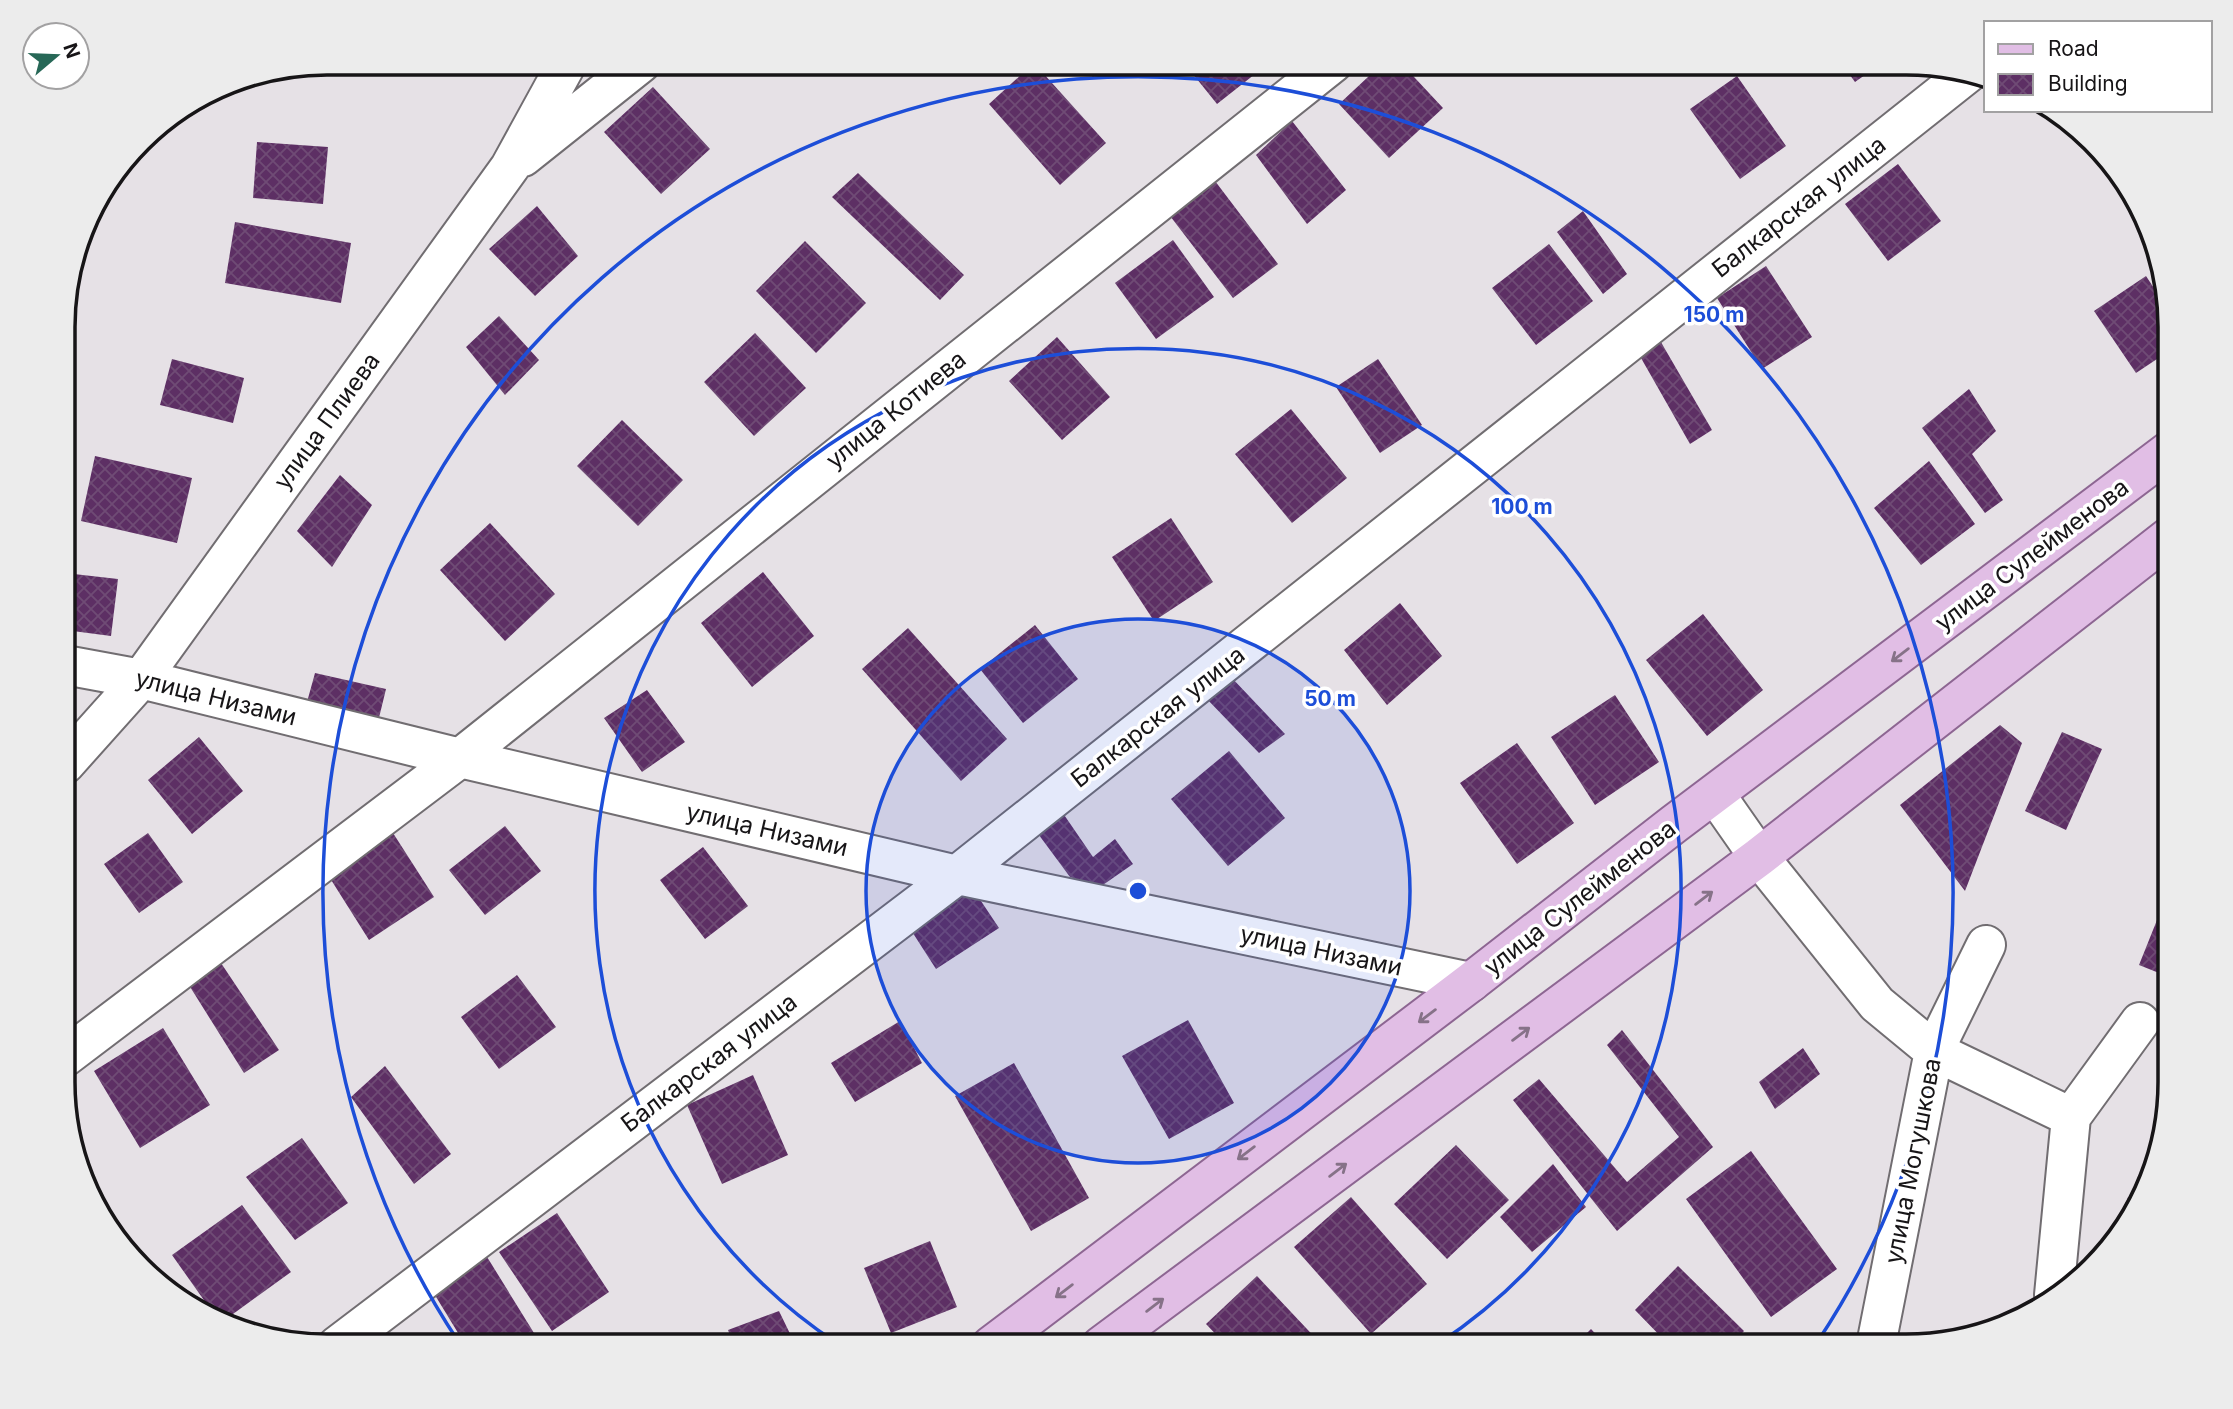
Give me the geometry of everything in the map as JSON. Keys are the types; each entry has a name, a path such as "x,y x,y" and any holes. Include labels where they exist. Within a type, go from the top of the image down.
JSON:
{"main road":[{"name":"улица Сулейменова","path":"1007,1334 2158,459"},
{"path":"1117,1334 1759,857 2158,546"}],"street":[{"name":"улица Плиева","path":"75,753 141,678 510,167 560,75"},
{"path":"510,167 625,75"},
{"name":"улица Котиева","path":"75,1049 460,758 1318,75"},
{"name":"Балкарская улица","path":"353,1334 957,875 1958,81"},
{"name":"улица Низами","path":"75,667 141,678 460,758 957,875 1471,982"},
{"path":"1715,794 1759,857 1877,1004 1934,1051 2071,1117"},
{"name":"улица Могушкова","path":"1878,1334 1934,1051 1986,945"},
{"path":"2055,1285 2071,1117 2140,1022"}],"building":[{"path":"1021,75 1045,75 1106,143 1060,185 989,104"},
{"path":"1194,75 1254,75 1217,104"},
{"path":"1370,75 1412,75 1443,108 1389,158 1339,104"},
{"path":"1850,75 1865,75 1855,82"},
{"path":"1737,76 1786,146 1740,179 1690,109"},
{"path":"653,87 710,149 661,194 604,132"},
{"path":"1292,121 1346,190 1307,224 1256,155"},
{"path":"257,142 328,147 323,204 253,198"},
{"path":"1898,164 1941,221 1888,261 1845,204"},
{"path":"858,173 964,275 940,300 832,197"},
{"path":"1212,177 1278,264 1233,298 1167,212"},
{"path":"537,206 578,256 535,296 489,249"},
{"path":"1583,211 1627,274 1603,294 1557,232"},
{"path":"235,222 351,243 341,303 225,283"},
{"path":"1173,240 1214,297 1156,339 1115,283"},
{"path":"805,241 866,303 816,353 756,291"},
{"path":"1549,244 1593,301 1536,345 1492,288"},
{"path":"1766,266 1812,337 1762,369 1717,298"},
{"path":"2146,276 2156,294 2158,358 2136,373 2094,311"},
{"path":"499,316 539,360 505,395 466,347"},
{"path":"755,333 806,388 754,436 704,382"},
{"path":"1057,337 1110,397 1062,440 1009,381"},
{"path":"1658,337 1712,430 1690,444 1637,351"},
{"path":"172,359 244,378 233,423 160,405"},
{"path":"1378,359 1422,425 1380,453 1336,387"},
{"path":"1969,389 1996,431 1972,454 2003,500 1985,513 1922,428"},
{"path":"1291,409 1347,478 1292,523 1235,454"},
{"path":"622,420 683,480 638,526 577,466"},
{"path":"95,456 192,478 177,543 81,521"},
{"path":"1929,461 1975,524 1921,565 1874,508"},
{"path":"340,475 372,505 332,567 297,531"},
{"path":"1171,518 1213,582 1154,621 1112,557"},
{"path":"490,523 555,594 505,641 440,570"},
{"path":"763,572 814,636 752,687 701,623"},
{"path":"75,574 118,579 111,636 75,631"},
{"path":"1400,603 1442,656 1387,705 1344,650"},
{"path":"1703,614 1763,690 1707,736 1646,660"},
{"path":"1035,625 1078,679 1023,723 980,669"},
{"path":"908,628 1007,739 961,781 862,669"},
{"path":"315,673 386,689 377,726 304,713"},
{"path":"1231,677 1285,734 1259,753 1204,696"},
{"path":"647,690 685,742 642,772 604,718"},
{"path":"1615,695 1659,762 1595,805 1551,737"},
{"path":"2000,725 2022,743 1965,891 1900,805"},
{"path":"2062,732 2102,749 2066,830 2025,811"},
{"path":"199,737 243,791 192,834 148,780"},
{"path":"1517,743 1574,823 1517,864 1460,783"},
{"path":"1229,751 1285,818 1228,866 1171,799"},
{"path":"1058,806 1093,857 1115,839 1133,864 1100,887 1070,877 1033,827"},
{"path":"505,826 541,871 485,915 449,870"},
{"path":"148,833 183,882 139,913 104,864"},
{"path":"393,833 434,897 369,940 328,875"},
{"path":"703,847 748,906 705,939 660,880"},
{"path":"971,886 999,928 936,969 909,927"},
{"path":"2158,918 2158,973 2139,965"},
{"path":"219,960 279,1050 244,1073 187,982"},
{"path":"517,975 556,1027 499,1069 461,1017"},
{"path":"1188,1020 1234,1103 1169,1139 1122,1056"},
{"path":"900,1021 922,1063 855,1102 831,1063"},
{"path":"163,1028 210,1105 140,1148 94,1071"},
{"path":"1622,1030 1713,1147 1617,1231 1513,1100 1539,1079 1627,1182 1679,1137 1607,1045"},
{"path":"1803,1048 1820,1074 1775,1109 1759,1082"},
{"path":"1014,1063 1089,1198 1031,1231 955,1096"},
{"path":"385,1066 451,1154 414,1184 351,1097"},
{"path":"753,1075 788,1155 722,1184 687,1105"},
{"path":"302,1138 348,1203 295,1240 246,1177"},
{"path":"1456,1145 1509,1200 1447,1259 1394,1204"},
{"path":"1751,1151 1837,1269 1771,1317 1686,1199"},
{"path":"1553,1164 1586,1207 1532,1252 1500,1217"},
{"path":"1351,1197 1427,1284 1371,1334 1294,1247"},
{"path":"242,1205 291,1272 231,1315 206,1302 172,1255"},
{"path":"557,1213 609,1292 552,1331 499,1252"},
{"path":"930,1241 957,1307 891,1333 864,1268"},
{"path":"484,1252 534,1333 459,1334 430,1287"},
{"path":"1678,1266 1744,1331 1741,1334 1658,1334 1635,1310"},
{"path":"1257,1276 1312,1334 1216,1334 1206,1324"},
{"path":"779,1311 790,1334 730,1334 728,1330"}]}
